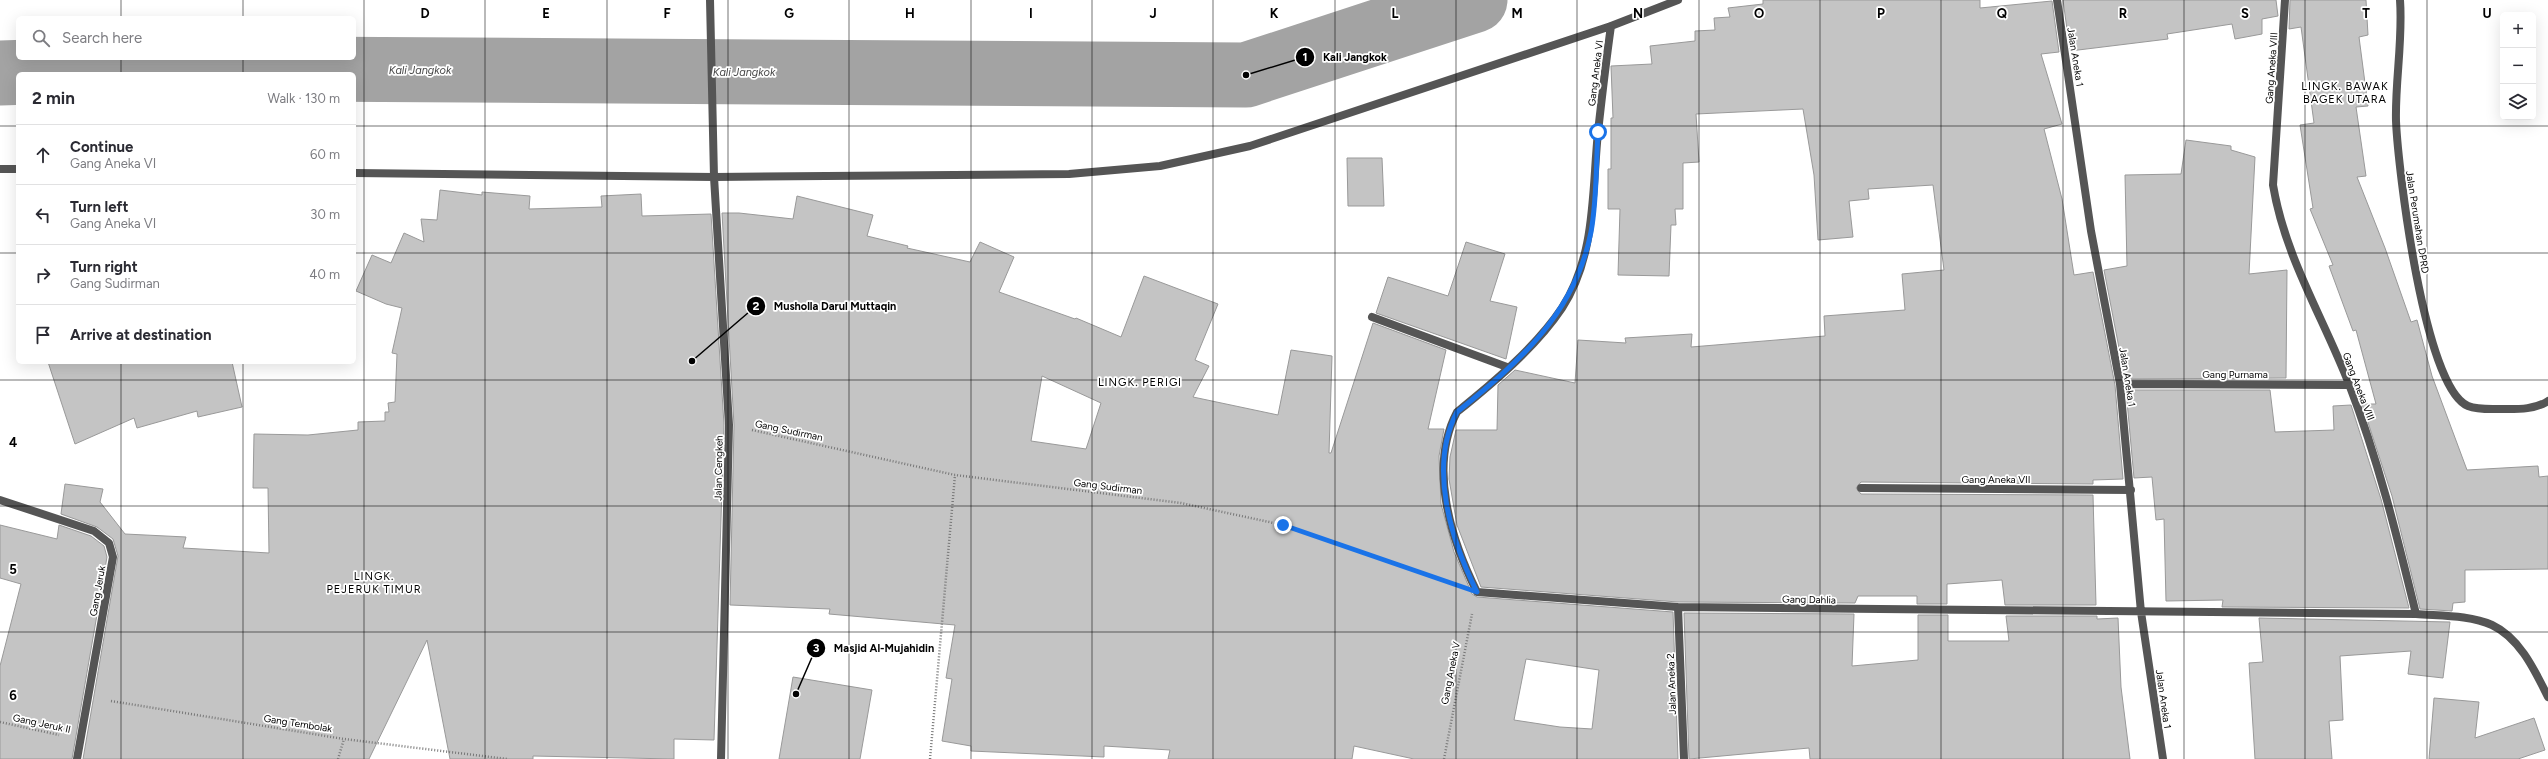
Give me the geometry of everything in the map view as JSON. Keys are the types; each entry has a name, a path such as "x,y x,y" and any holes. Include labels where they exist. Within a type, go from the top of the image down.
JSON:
{"street":[{"name":"Jalan Cengkeh","path":"710,0 712,24 715,152 714,177 729,425 721,759"},
{"path":"356,173 714,177 1069,174 1160,166 1250,146 1611,26 1678,0"},
{"name":"Jalan Aneka 1","path":"2057,0 2091,231 2120,384 2131,490 2141,612 2163,759"},
{"name":"Gang Aneka VIII","path":"2285,0 2274,192 2288,246 2349,385 2385,489 2416,614"},
{"name":"Jalan Perumahan DPRD","path":"2400,0 2396,112 2400,173 2417,278 2441,370 2453,391 2467,406 2489,409 2520,409 2542,405 2548,401"},
{"name":"Gang Aneka VI","path":"1477,592 1461,561 1450,517 1443,455 1449,428 1457,412 1545,332 1563,307 1575,283 1591,231 1598,132 1611,26"},
{"path":"0,169 16,169"},
{"path":"1372,317 1507,367"},
{"name":"Gang Purnama","path":"2120,384 2349,385"},
{"name":"Gang Aneka VII","path":"1861,488 2131,490"},
{"name":"Gang Jeruk","path":"0,500 94,531 109,543 113,557 77,759"},
{"name":"Gang Dahlia","path":"1477,592 1678,607 2416,614"},
{"name":"Jalan Aneka 2","path":"1678,607 1684,759"},
{"path":"2416,614 2477,620 2493,625 2509,636 2530,662 2548,697"}],"path":[{"name":"Gang Sudirman","path":"729,425 955,475 1181,503 1283,525 1477,592"},
{"path":"930,759 955,475"},
{"name":"Gang Aneka V","path":"1444,759 1477,592"},
{"name":"Gang Tembolak","path":"88,697 344,738 506,759"},
{"name":"Gang Jeruk II","path":"0,722 81,739"},
{"path":"338,759 344,738"}],"building":[{"path":"1763,0 1980,0 1980,8 2052,1 2059,52 2041,54 2062,124 2044,129 2062,199 2074,275 2093,272 2115,385 2123,479 2093,480 2093,484 1861,482 1856,488 1861,494 2093,495 2096,605 2005,605 2002,580 1947,584 1947,604 1917,604 1917,596 1858,596 1855,603 1678,602 1481,587 1457,525 1449,479 1450,457 1456,430 1497,430 1498,385 1515,370 1575,383 1578,340 1626,343 1625,338 1692,334 1691,347 1825,336 1824,316 1905,310 1902,274 1944,270 1933,185 1868,189 1869,199 1849,201 1853,237 1818,240 1814,175 1803,109 1696,114 1699,162 1683,163 1683,209 1675,209 1676,225 1671,225 1669,276 1618,275 1620,209 1608,209 1608,169 1611,169 1611,118 1613,118 1611,66 1652,64 1650,46 1695,41 1695,31 1715,30 1714,18 1730,17 1728,8 1763,4"},
{"path":"2063,0 2276,0 2278,16 2262,19 2262,34 2235,39 2232,24 2167,34 2168,39 2070,51"},
{"path":"2290,0 2366,0 2368,35 2359,37 2368,106 2356,107 2366,176 2357,177 2385,248 2411,322 2417,320 2432,376 2467,470 2538,466 2539,477 2548,476 2548,569 2465,570 2465,602 2453,603 2452,611 2420,609 2392,496 2362,404 2376,404 2356,330 2353,331 2329,266 2333,265 2310,209 2313,208 2300,125 2314,123 2301,27 2289,29"},
{"path":"2186,140 2231,146 2231,150 2255,157 2249,274 2287,270 2286,378 2125,379 2104,270 2127,266 2125,175 2181,174"},
{"path":"1347,158 1382,158 1384,206 1348,206"},
{"path":"440,190 482,195 482,192 530,196 529,209 602,207 601,196 641,194 642,216 711,214 724,425 714,740 674,739 674,759 533,756 533,759 450,759 427,640 369,759 83,759 118,556 113,539 97,527 61,514 65,484 103,489 100,502 125,534 186,537 183,548 269,553 268,488 253,488 254,434 308,435 358,430 358,422 385,421 385,412 389,412 388,403 395,402 397,354 392,353 402,308 386,304 356,291 372,255 391,263 404,233 424,242 421,219 437,220"},
{"path":"797,196 873,215 867,236 908,246 907,248 970,262 980,242 1014,257 999,292 1075,319 1076,318 1121,337 1144,276 1218,304 1195,360 1209,366 1193,397 1278,415 1291,350 1332,356 1329,453 1331,453 1373,323 1446,350 1428,429 1444,429 1439,456 1441,504 1454,552 1472,594 1477,597 1673,612 1678,759 1414,759 1354,746 1352,759 1168,759 1170,750 1104,746 1104,757 971,751 971,746 942,741 952,679 946,678 955,625 829,614 830,609 730,605 734,425 722,213 739,213 793,219","holes":["1042,376 1101,403 1086,449 1031,441","1526,659 1599,670 1592,729 1560,727 1514,720"]},
{"path":"1466,242 1505,254 1490,301 1517,307 1506,359 1376,313 1388,277 1448,296"},
{"path":"49,364 232,364 242,407 198,417 197,411 137,428 134,418 75,444"},
{"path":"2126,390 2270,390 2275,432 2334,430 2333,406 2351,405 2381,499 2409,608 2222,607 2223,600 2166,601 2164,519 2156,520 2152,477 2134,478"},
{"path":"0,525 57,539 59,525 91,536 104,546 107,557 72,759 0,759 0,666 21,584 0,578"},
{"path":"1684,613 1854,614 1852,666 1918,660 1918,615 1948,615 1948,641 2009,641 2006,616 2097,616 2097,619 2118,618 2121,687 2130,759 1810,759 1809,748 1689,759"},
{"path":"2259,618 2450,622 2443,678 2408,674 2411,651 2340,656 2343,720 2329,721 2332,759 2255,759 2249,663 2263,662"},
{"path":"793,677 872,690 860,759 779,759"},
{"path":"2434,698 2479,702 2475,738 2534,718 2545,750 2518,759 2429,759"}],"waterway":[{"name":"Kali Jangkok","path":"30,72 151,68 1246,75 1475,0"},
{"name":"Kali Jangkok","path":"0,73 16,72"}],"place":[{"name":"Kali Jangkok","path":"1246,75"},
{"name":"Musholla Darul Muttaqin","path":"692,361"},
{"name":"Masjid Al-Mujahidin","path":"796,694"}],"district":[{"name":"LINGK. BAWAK BAGEK UTARA","path":"2345,92"},
{"name":"LINGK. PERIGI","path":"1140,382"},
{"name":"LINGK. PEJERUK TIMUR","path":"374,582"}],"route":[{"path":"1283,525 1477,592 1461,561 1450,517 1445,486 1443,455 1449,428 1457,412 1472,400 1545,332 1563,307 1575,283 1591,231 1598,132"}]}
